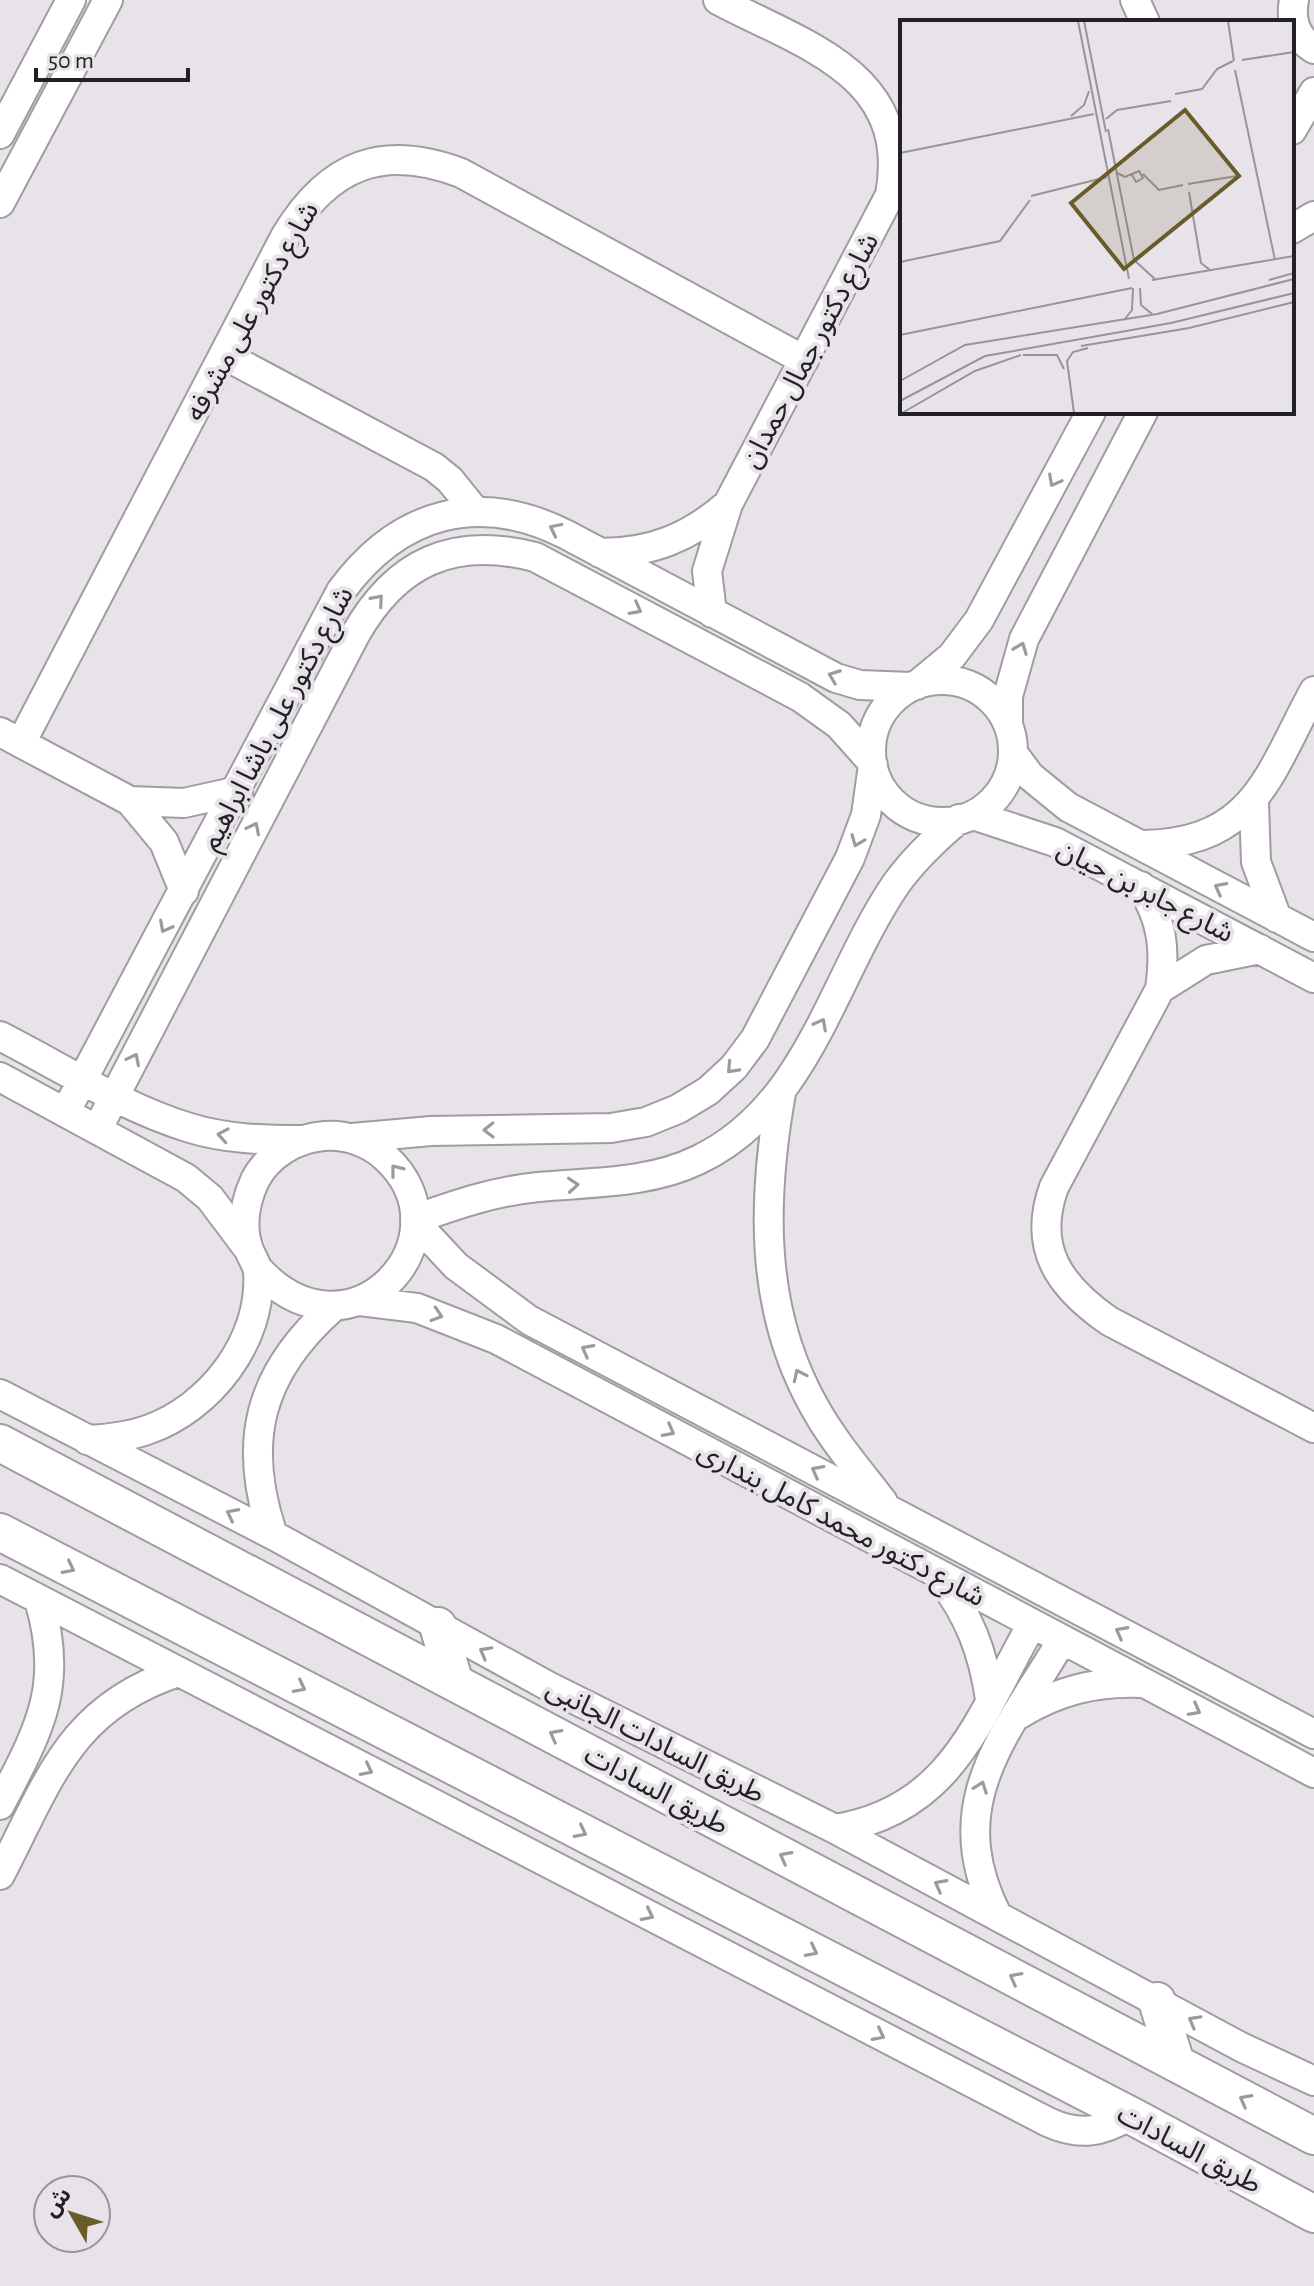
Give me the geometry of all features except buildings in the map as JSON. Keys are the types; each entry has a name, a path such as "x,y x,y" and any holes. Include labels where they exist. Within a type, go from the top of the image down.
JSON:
{"main road":[{"name":"طريق السادات","path":"0,1443 1314,2136"},
{"name":"طريق السادات","path":"0,1532 1130,2115 1314,2214"},
{"path":"438,1626 454,1680"},
{"path":"1157,2001 1176,2063"}],"street":[{"path":"0,134 71,0"},
{"path":"0,201 9,164 108,0"},
{"name":"شارع دكتور جمال حمدان","path":"712,613 707,571 728,504 890,195 894,159 889,125 865,85 845,68 718,0"},
{"path":"1135,0 1144,20"},
{"path":"1294,25 1298,34 1314,49"},
{"path":"0,84 44,51"},
{"path":"1294,127 1314,92"},
{"name":"شارع دكتور على مشرفه","path":"10,737 224,355 302,208 335,178 354,168 398,159 420,161 461,173 804,360"},
{"path":"1294,228 1314,216"},
{"path":"224,355 434,467 457,487 475,511"},
{"path":"0,1036 189,1128 226,1136 301,1140 325,1135 350,1138 431,1131 611,1128 667,1113 708,1091 734,1067 755,1039 850,858 866,815 872,764 871,744 880,719 896,697 952,656 979,620 1090,414"},
{"path":"415,1221 497,1193 664,1172 698,1160 729,1142 757,1120 781,1093 895,885 935,839 1001,789 1013,753 1008,724 1008,696 1024,639 1142,414"},
{"name":"شارع دكتور جمال حمدان","path":"600,553 629,553 670,543 707,523 728,504"},
{"name":"شارع دكتور على باشا ابراهيم","path":"66,1111 238,791 341,591 368,558 402,532 438,517 475,511 523,516 600,553 836,678 860,685 914,686"},
{"path":"402,532 418,565"},
{"name":"شارع دكتور على باشا ابراهيم","path":"98,1128 360,626 392,584 418,565 447,554 476,549 506,550 535,557 800,697 839,725 872,764"},
{"path":"914,686 944,680 970,686 999,708 1008,724"},
{"path":"1140,845 1171,845 1201,837 1229,823 1254,803 1314,691"},
{"path":"10,737 130,801 164,842 184,891"},
{"name":"شارع جابر بن حيان","path":"1013,753 1048,794 1314,937"},
{"path":"872,764 879,783 904,811 922,819 966,817"},
{"path":"130,801 184,803 238,791"},
{"path":"1254,803 1256,862 1277,918"},
{"name":"شارع جابر بن حيان","path":"966,817 1055,842 1314,978"},
{"path":"1141,886 1155,909 1163,935 1164,962 1160,989 1054,1187 1046,1209 1044,1233 1052,1259 1063,1280 1082,1302 1109,1321 1314,1428"},
{"path":"1160,989 1206,960 1260,949"},
{"path":"0,1077 186,1178 221,1210 253,1259 291,1298 332,1308"},
{"path":"781,1093 769,1161 767,1209 769,1261 778,1312 792,1360 815,1409 889,1509"},
{"path":"273,1535 262,1503 256,1468 258,1434 265,1400 281,1365 304,1333 332,1308 360,1301 382,1288 400,1270 411,1247 415,1221 410,1192 397,1167 376,1149 350,1138"},
{"path":"86,1440 117,1438 147,1430 201,1399 238,1353 256,1299 253,1259 244,1222 248,1196 259,1172 278,1153 301,1140"},
{"name":"شارع دكتور محمد كامل بندارى","path":"415,1221 456,1266 529,1320 1314,1734"},
{"name":"شارع دكتور محمد كامل بندارى","path":"360,1301 417,1308 496,1339 1314,1773"},
{"name":"طريق السادات الجانبى","path":"0,1394 273,1535 548,1686 835,1829 1261,2057 1314,2081"},
{"path":"937,1574 958,1601 974,1632 985,1665 990,1699"},
{"path":"0,1579 1048,2122 1081,2132 1098,2131 1130,2115"},
{"path":"0,1805 44,1715 50,1687 50,1643 39,1600"},
{"path":"835,1829 886,1817 930,1789 948,1770 1032,1624"},
{"path":"997,1915 978,1871 972,1824 978,1793 1017,1716 1062,1640"},
{"path":"0,1875 61,1756 79,1733 124,1695 178,1672"},
{"path":"1017,1716 1065,1691 1104,1684 1145,1683"}]}
